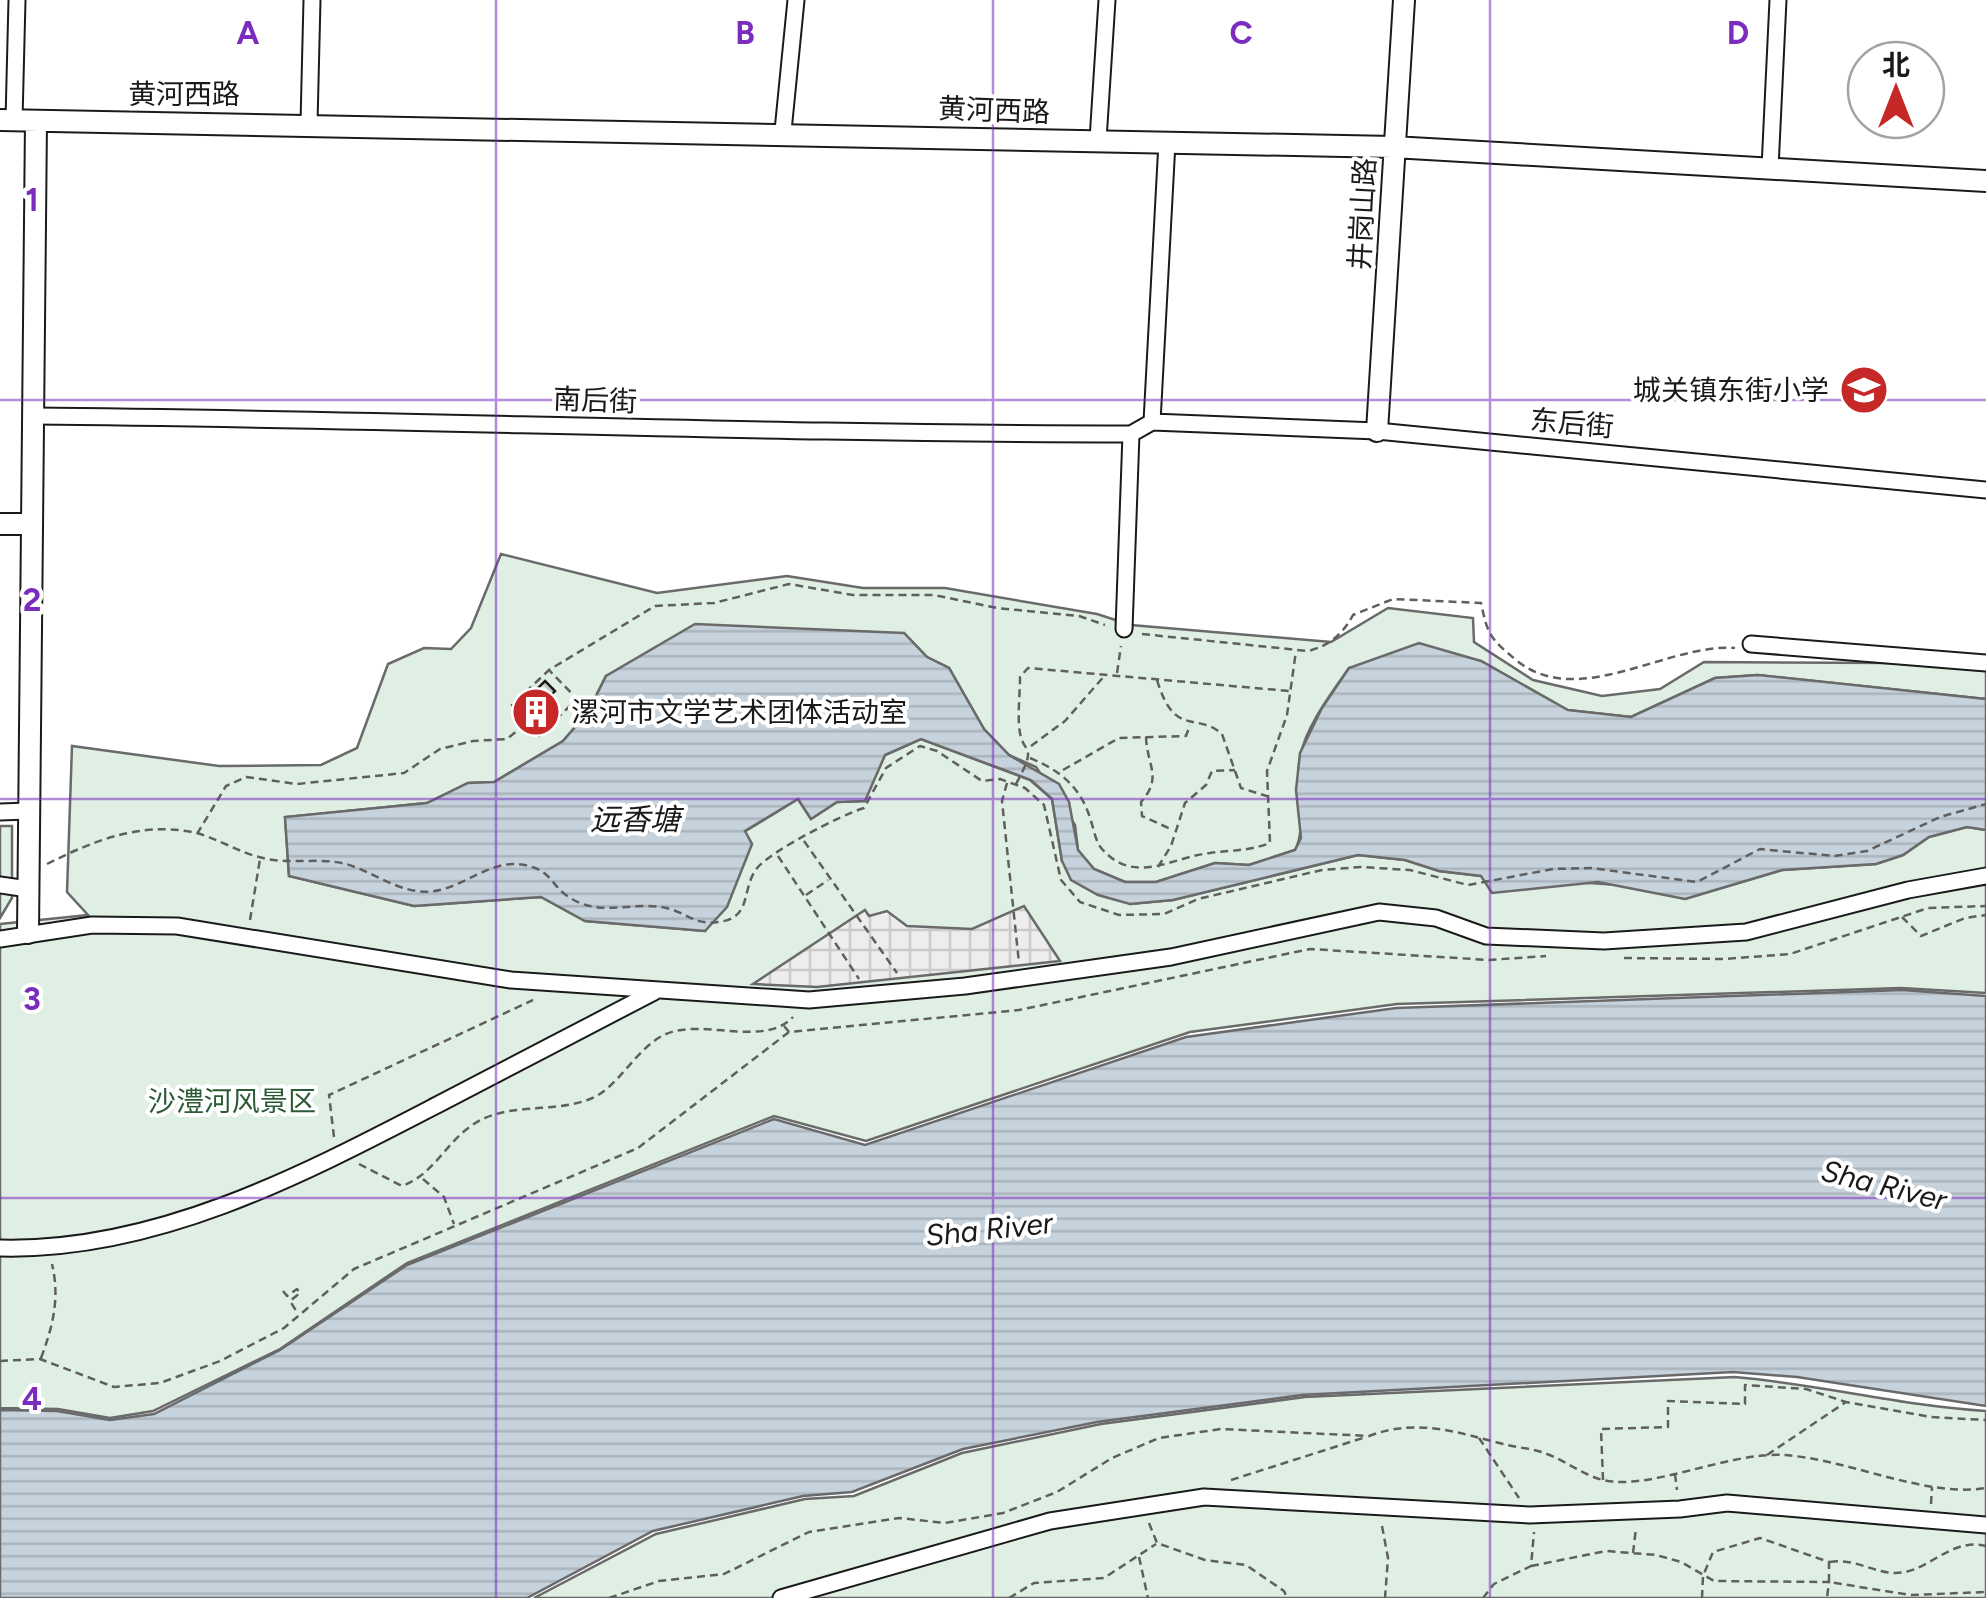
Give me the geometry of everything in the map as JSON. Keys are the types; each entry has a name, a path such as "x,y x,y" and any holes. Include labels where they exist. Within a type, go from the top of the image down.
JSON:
{"street":[{"path":"7,120 17,0"},
{"path":"309,122 312,0"},
{"path":"783,132 796,0"},
{"path":"1098,140 1107,0"},
{"name":"井岗山路","path":"1377,431 1404,0"},
{"path":"1770,168 1778,0"},
{"name":"黄河西路","path":"7,120 309,122 1394,147 1986,181"},
{"path":"28,933 36,120"},
{"path":"1152,422 1167,142"},
{"name":"南后街","path":"34,416 392,419 782,434 1131,434 1152,422"},
{"name":"东后街","path":"1152,422 1377,431 1986,490"},
{"path":"1124,630 1131,434"},
{"path":"0,524 30,524"},
{"path":"1751,644 1986,663"},
{"path":"0,812 28,811"},
{"path":"0,939 92,925 177,926 511,980 775,1000 910,991 1172,956 1379,912 1436,918 1486,936 1604,941 1746,932 1908,890 1986,876"},
{"path":"0,886 28,881"},
{"path":"0,1248 50,1250 108,1240 214,1210 343,1154 654,992"},
{"path":"781,1598 1050,1522 1204,1497 1386,1504 1530,1515 1680,1509 1727,1503 1986,1525"}],"path":[{"path":"549,670 577,699 539,736 512,705 549,670 655,606 714,604 790,584 854,594 934,594 997,608 1079,616 1124,630 1296,649 1322,647 1344,630 1353,615 1393,599 1481,603 1488,636 1526,668 1562,679 1751,644"},
{"path":"1116,674 1124,630"},
{"path":"1030,758 1061,771 1086,804 1100,847 1118,862 1140,869 1158,868 1207,853 1246,852 1270,843 1267,771 1287,714 1296,649"},
{"path":"1016,785 1030,758 1029,747 1019,731 1020,677 1028,668 1289,691"},
{"path":"1029,747 1065,722 1106,674"},
{"path":"1156,678 1162,696 1179,719 1218,729 1241,788 1270,797"},
{"path":"197,834 226,786 246,776 297,784 404,773 440,749 473,740 507,739 527,724"},
{"path":"1061,771 1119,738 1186,736 1190,724"},
{"path":"1146,736 1156,776 1140,810 1147,822 1175,830"},
{"path":"28,881 88,844 140,829 197,834 260,857 347,864 418,892 438,890 488,867 512,863 550,875 564,894 589,906 608,910 660,906 696,923 736,918 749,900 748,885 759,866 842,815 864,808 886,768 901,754 920,746 937,751 982,781 1016,785 1044,804 1062,880 1080,902 1119,915 1164,914 1198,898 1322,870 1361,867 1410,870 1468,885 1553,869 1591,868 1697,882 1760,849 1834,856 1867,851 1940,817 1986,804"},
{"path":"1158,868 1184,802 1206,785 1212,770 1236,770"},
{"path":"1007,782 1002,802 1021,978"},
{"path":"803,840 910,991"},
{"path":"778,855 870,994"},
{"path":"248,938 260,857"},
{"path":"804,896 830,879"},
{"path":"1621,958 1724,959 1790,954 1928,908 1986,906"},
{"path":"1900,916 1922,936 1965,918 1986,916"},
{"path":"0,1361 40,1359 114,1387 160,1383 220,1360 284,1328 354,1269 638,1148 789,1032 1019,1010 1310,950 1489,960 1556,956"},
{"path":"784,1026 789,1032"},
{"path":"422,1178 444,1197 454,1224"},
{"path":"40,1359 52,1330 58,1288 50,1250"},
{"path":"283,1291 286,1296 297,1289 300,1293 290,1301 299,1315"},
{"path":"1603,1480 1600,1429 1668,1428 1668,1401 1745,1404 1745,1385 1806,1389 1846,1402 1932,1417 1986,1420"},
{"path":"1766,1456 1846,1402"},
{"path":"1230,1481 1244,1473 1392,1427 1462,1430 1544,1452 1603,1480 1675,1472 1738,1456 1766,1456 1861,1466 1918,1484 1986,1488"},
{"path":"608,1598 659,1581 724,1574 809,1532 899,1518 945,1523 1004,1513 1057,1492 1112,1458 1159,1438 1221,1430 1369,1436"},
{"path":"1675,1472 1680,1509"},
{"path":"1385,1598 1388,1558 1381,1534 1386,1504"},
{"path":"1143,1508 1157,1543 1204,1560 1246,1565 1284,1591 1288,1598"},
{"path":"1633,1553 1637,1511"},
{"path":"1702,1598 1703,1576 1713,1552 1760,1538 1829,1562 1844,1560 1897,1573 1955,1545 1986,1546"},
{"path":"1009,1598 1034,1583 1104,1578 1157,1543"},
{"path":"1531,1566 1606,1551 1681,1562 1714,1581 1828,1582 1910,1595 1986,1592"},
{"path":"1139,1555 1148,1598"},
{"path":"1828,1598 1829,1562"}],"green space":[{"name":"沙澧河风景区","path":"501,554 657,593 787,576 863,588 945,588 1097,614 1131,625 1331,642 1388,608 1473,618 1474,642 1533,680 1602,696 1660,689 1704,662 1891,663 1986,670 1986,699 1757,675 1715,678 1631,717 1567,710 1481,661 1349,668 1303,745 1299,768 1300,830 1295,850 1249,865 1215,863 1156,882 1125,882 1094,869 1078,850 1075,825 1036,767 1009,755 984,729 949,668 927,657 904,633 606,676 588,712 563,741 494,782 468,783 427,803 285,817 289,876 414,906 541,897 585,921 705,931 752,844 744,832 798,799 811,819 837,802 864,801 885,755 921,739 1030,780 1052,799 1062,861 1130,904 1173,900 1358,855 1481,876 1635,886 1685,899 1782,870 1876,864 1903,855 1929,837 1967,827 1986,830 1986,993 1901,988 1397,1004 1190,1032 866,1141 774,1116 407,1263 280,1349 153,1411 110,1418 58,1409 0,1408 0,924 88,915 67,892 72,746 219,766 321,765 357,748 388,664 424,648 451,649 471,628"},
{"path":"0,826 12,826 12,898 0,918"},
{"path":"1735,1377 1986,1411 1986,1598 534,1598 656,1534 805,1499 854,1496 962,1453 1101,1424 1305,1397"}],"shaded area":[{"path":"1024,906 1060,961 817,987 753,984 865,910 869,916 887,911 907,926 972,929"}],"water":[{"name":"远香塘","path":"695,624 904,633 927,657 949,668 984,729 1009,755 1059,784 1069,802 1078,850 1094,869 1125,882 1156,882 1215,863 1249,865 1295,850 1301,838 1296,790 1300,753 1322,708 1349,668 1419,643 1481,661 1568,710 1631,717 1715,678 1758,675 1986,699 1986,830 1967,827 1929,837 1903,855 1876,864 1782,870 1685,899 1598,882 1492,893 1481,876 1358,855 1173,900 1130,904 1098,895 1071,880 1062,861 1052,799 1031,780 921,739 885,755 865,801 837,802 811,819 798,799 745,831 752,844 727,907 705,931 585,921 541,897 414,906 289,876 285,817 427,803 468,783 494,782 563,741 588,712 606,676"},
{"name":"Sha River","path":"1902,990 1986,996 1986,1406 1797,1377 1733,1372 1302,1395 1097,1422 963,1449 852,1492 803,1496 653,1531 527,1598 0,1598 0,1410 57,1411 110,1420 154,1414 280,1350 407,1265 774,1119 865,1145 1186,1037 1396,1008"}],"building":[{"path":"545,681 555,691 541,706 531,695"},
{"name":"漯河市文学艺术团体活动室","path":"531,695 553,718 542,729 520,706"}],"place":[{"name":"城关镇东街小学","path":"1864,390"},
{"name":"漯河市文学艺术团体活动室","path":"536,712"}]}
